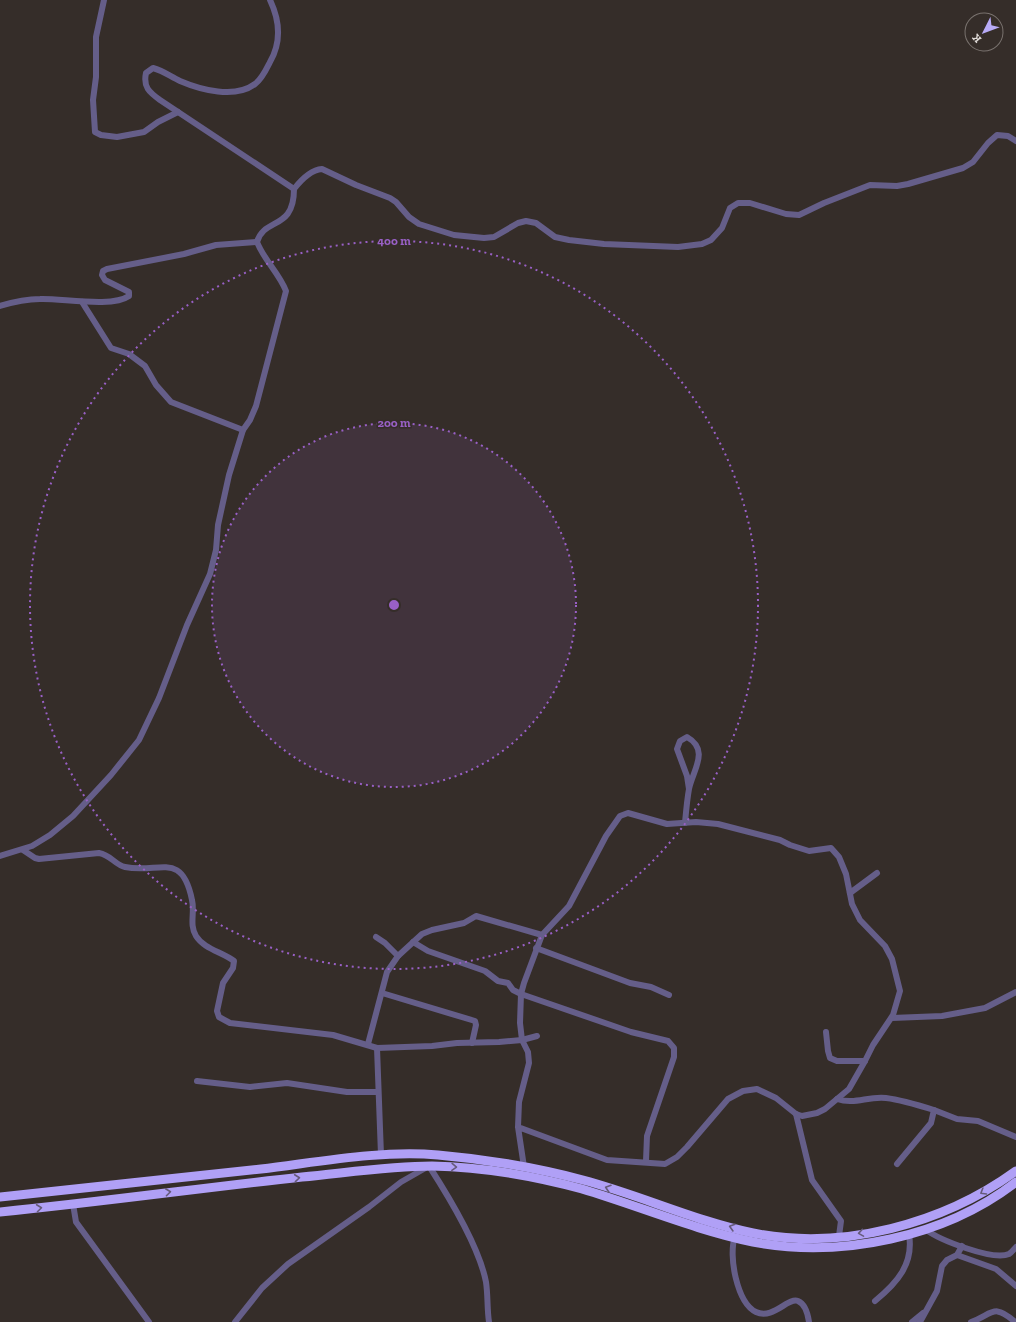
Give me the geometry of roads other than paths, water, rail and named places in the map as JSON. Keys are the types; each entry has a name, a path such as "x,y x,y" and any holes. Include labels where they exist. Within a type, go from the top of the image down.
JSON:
{"highway":[{"path":"0,1197 381,1155 437,1155 524,1167 582,1180 752,1232 783,1237 840,1236 904,1226 928,1218 971,1200 1016,1171"},
{"path":"0,1212 243,1183 385,1168 429,1166 461,1167 516,1175 580,1189 735,1237 759,1242 808,1248 859,1245 925,1229 974,1209 1016,1182"}],"street":[{"path":"104,0 96,37 96,78 93,100 95,132 101,135 117,137 144,132 158,122 178,112"},
{"path":"270,0 278,20 279,31 277,45 261,79 254,85 240,91 220,92 196,87 179,81 164,71 153,68 146,73 144,82 148,91 294,189"},
{"path":"0,856 23,850 50,836 73,816 124,762 139,740 159,698 187,625 210,574 216,550 218,525 227,481 243,430 250,420 256,406 286,291 278,274 261,252 257,242 262,232 279,222 290,212 294,203 294,189 308,174 316,169 322,169 356,185 390,198 396,202 408,217 419,224 454,235 494,237 518,223 526,221 536,223 555,237 569,240 604,244 678,247 702,244 711,240 722,228 730,208 738,203 750,203 786,214 799,215 824,203 870,185 903,185 963,168 973,162 988,143 997,135 1008,136 1016,141"},
{"path":"0,306 17,300 41,299 82,302 122,300 129,296 129,292 124,288 105,280 102,275 103,271 184,254 216,245 257,242"},
{"path":"82,302 111,348 129,354 145,366 156,385 171,402 243,430"},
{"path":"684,823 689,790 698,763 699,750 695,742 687,737 680,741 677,749 689,790"},
{"path":"518,1127 607,1160 638,1163 646,1161 665,1164 677,1156 724,1103 743,1091 757,1089 776,1098 796,1114 802,1116 818,1113 849,1089 873,1045 892,1018 900,991 892,959 885,946 860,920 852,904 846,874 839,857 831,848 809,851 780,840 718,824 703,822 667,824 628,812 622,815 606,836 572,901 542,935 536,948 521,994 520,1023 522,1040 528,1052 529,1063 519,1102 518,1127 524,1167"},
{"path":"23,850 35,858 40,859 99,853 107,854 120,865 126,867 158,866 174,869 186,878 194,912 192,929 196,936 207,946 234,961 233,968 224,983 217,1011 219,1017 230,1023 325,1034 368,1044 377,1048 522,1040 537,1036"},
{"path":"850,893 877,873"},
{"path":"368,1044 387,972 398,956 413,942 432,930 464,923 476,916 542,935"},
{"path":"376,937 385,943 398,956"},
{"path":"413,942 417,946 435,954 485,971 498,981 508,983 514,990 521,994 631,1032 668,1041 672,1044 674,1057 647,1136 646,1161"},
{"path":"536,948 630,983 651,987 669,995"},
{"path":"892,1018 942,1016 985,1008 1016,992"},
{"path":"382,993 475,1021 476,1025 472,1043"},
{"path":"826,1032 830,1058 837,1061 865,1061"},
{"path":"377,1048 381,1155"},
{"path":"197,1081 250,1087 287,1083 347,1092 378,1092"},
{"path":"837,1099 855,1102 885,1098 914,1104 957,1119 978,1121 1016,1137"},
{"path":"897,1164 931,1123 934,1110"},
{"path":"796,1114 812,1180 841,1221 840,1236"},
{"path":"235,1322 262,1288 288,1264 369,1207 400,1182 429,1166 460,1215 482,1269 488,1297 489,1322"},
{"path":"73,1204 76,1222 149,1322"},
{"path":"925,1229 943,1240 995,1255 1010,1253 1016,1247"},
{"path":"876,1301 893,1286 905,1270 911,1245 909,1234"},
{"path":"735,1237 732,1249 732,1260 744,1301 750,1308 756,1312 772,1313 796,1300 801,1303 806,1311 809,1322"},
{"path":"920,1322 937,1291 942,1266 947,1260 957,1255 962,1246"},
{"path":"957,1255 996,1269 1016,1286"},
{"path":"912,1322 927,1311"},
{"path":"971,1322 978,1321 987,1313 997,1311 1008,1316 1015,1322"}]}
